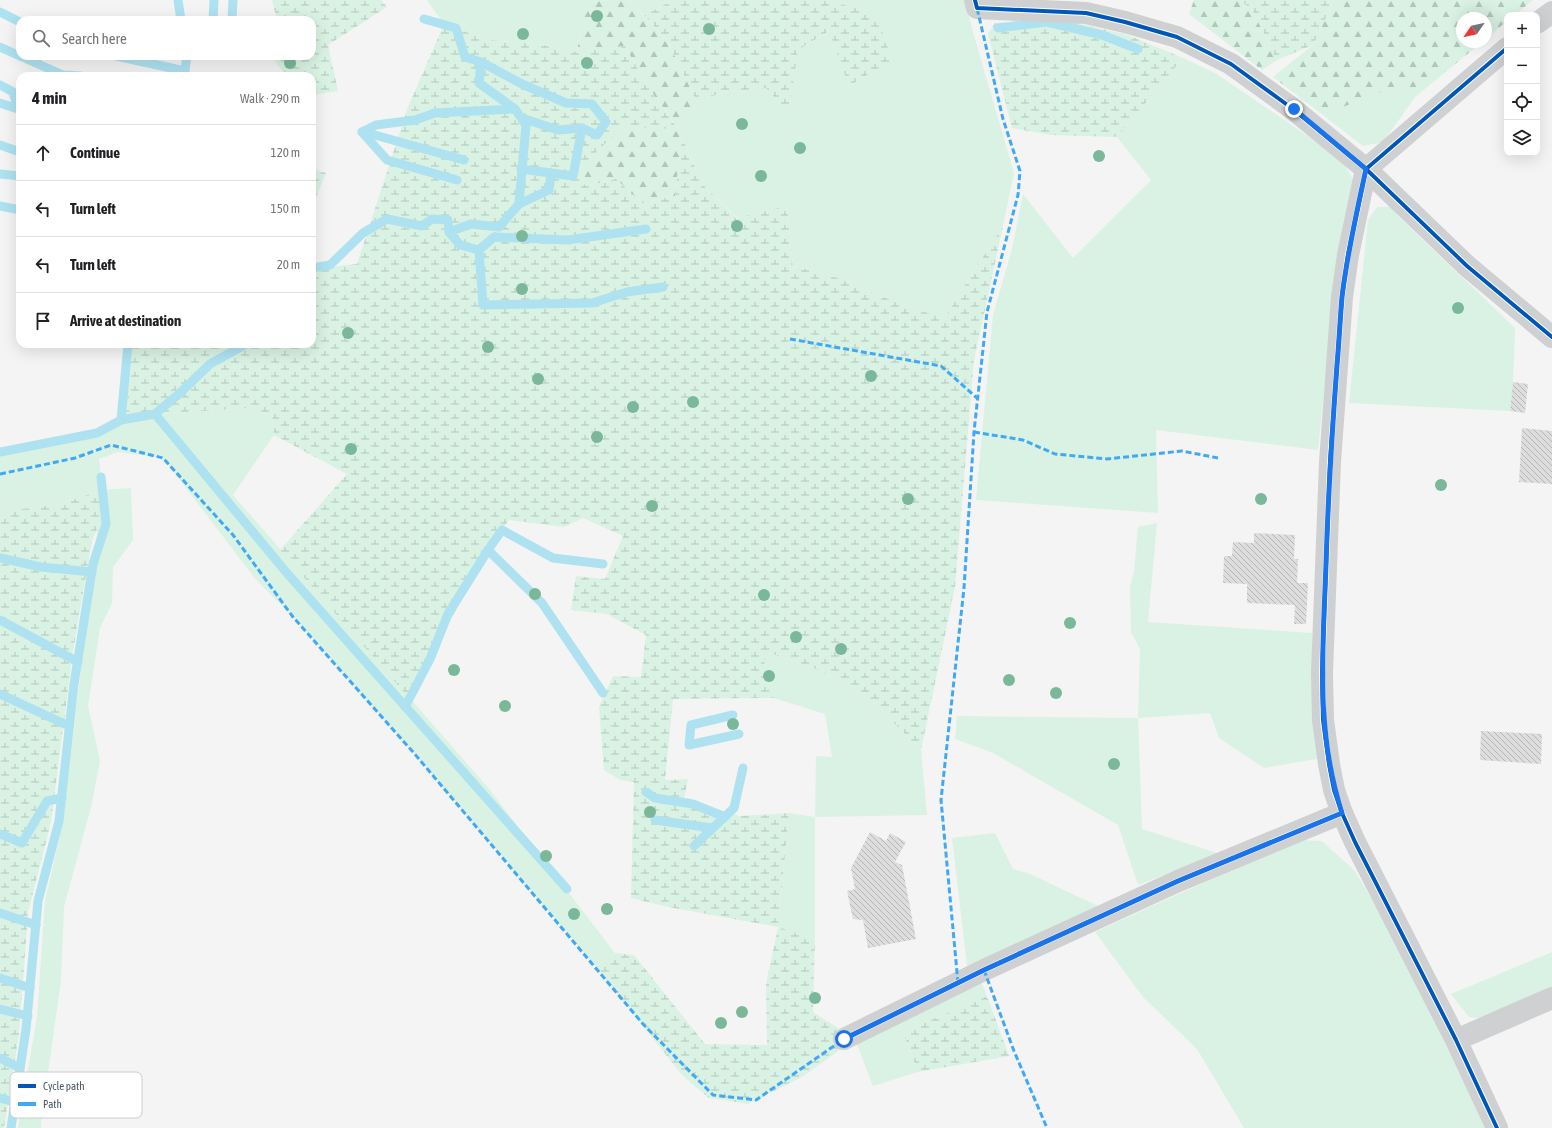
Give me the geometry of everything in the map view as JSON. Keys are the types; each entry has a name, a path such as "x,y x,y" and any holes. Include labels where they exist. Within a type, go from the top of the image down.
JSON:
{"street":[{"path":"976,4 1086,13 1125,22 1178,37 1231,64 1294,109 1366,169 1467,266 1552,337"},
{"path":"1540,21 1552,12"},
{"path":"1497,1128 1456,1040 1355,842 1342,813 1334,790 1329,764 1323,720 1322,672 1330,462 1342,297 1348,255 1366,169 1504,51"},
{"path":"844,1039 984,970 1170,884 1342,813"},
{"path":"1456,1040 1552,998"}],"green space":[{"path":"272,0 381,0 387,7 328,45 338,91 316,94 316,72 283,72 274,60 316,60 316,16 276,16"},
{"path":"427,0 613,0 586,2 577,52 537,44 488,40 444,24"},
{"path":"629,0 674,0 644,15"},
{"path":"629,0 667,40 697,102 678,129 682,138 675,196 642,203 616,179 586,186 575,172 623,127 678,128 646,84 625,46 577,52 586,2"},
{"path":"674,0 827,0 876,14 892,60 849,86 829,31 798,50 789,113 766,88 721,93 697,102 667,40 644,15"},
{"path":"827,0 965,0 1014,173 1003,226 954,302 945,320 898,303 820,271 793,267 787,206 738,218 703,185 678,129 697,102 721,93 767,88 789,112 798,50 830,31 876,14"},
{"path":"1194,0 1239,0 1252,9 1277,60 1262,70 1189,14"},
{"path":"1239,0 1334,0 1313,45 1277,60 1252,9"},
{"path":"1334,0 1533,0 1519,12 1504,12 1504,24 1492,34 1492,12 1456,12 1456,48 1475,48 1415,97 1403,83 1323,115 1273,77 1313,45"},
{"path":"1060,19 1128,35 1183,58 1117,137 1051,135 1012,128 988,34 995,23"},
{"path":"444,24 488,40 537,44 577,52 625,46 646,84 678,129 623,127 575,172 586,186 616,179 642,203 675,196 682,138 703,185 737,218 787,206 793,267 820,271 898,303 945,319 954,302 1003,226 974,360 955,587 921,750 875,704 819,670 770,653 764,661 774,698 673,699 665,780 688,779 684,799 740,816 789,813 778,927 668,907 631,898 634,782 620,780 604,770 599,707 613,676 641,677 646,635 607,614 571,610 576,576 605,579 623,536 583,518 564,527 509,520 488,550 409,698 280,550 347,474 274,435 272,415 249,408 155,414 121,420 128,348 316,348 316,269 357,264 408,107"},
{"path":"1183,58 1217,74 1341,159 1354,181 1337,262 1318,450 1156,430 1158,513 976,500 993,315 1012,249 1023,194 1073,258 1151,180 1117,137"},
{"path":"1403,83 1415,97 1383,142 1363,146 1323,115"},
{"path":"316,170 326,173 316,197"},
{"path":"1377,207 1391,207 1401,219 1515,328 1513,382 1510,411 1349,403 1368,220"},
{"path":"249,408 272,415 274,435 233,495 490,790 615,953 596,967 413,752 293,617 257,581 163,458 118,452 99,459 102,490 59,504 0,512 0,452 97,433 121,420 155,414"},
{"path":"131,488 133,540 113,567 112,603 100,628 88,706 100,761 91,807 64,907 61,980 48,1072 28,1072 37,1017 45,901 63,822 102,490"},
{"path":"103,490 99,525 92,541 73,651 51,822 28,913 19,1035 13,1072 10,1072 10,1091 4,1128 0,1128 0,512 59,504"},
{"path":"1157,523 1148,622 1312,633 1312,707 1322,758 1264,768 1219,738 1210,713 1138,718 1140,649 1131,632 1130,586 1134,571 1138,527"},
{"path":"770,653 819,670 875,704 921,750 927,815 815,817 816,756 832,757 825,714 774,698 764,661"},
{"path":"957,716 1138,718 1142,829 1220,854 1138,885 1118,825 993,753 955,739"},
{"path":"789,813 815,817 815,939 778,927"},
{"path":"995,833 1013,869 1030,874 1098,906 967,966 952,838"},
{"path":"1297,840 1322,841 1355,871 1398,944 1485,1128 1244,1128 1197,1049 1143,997 1095,932"},
{"path":"778,927 815,939 813,1012 855,1039 802,1077 748,1104 709,1098 682,1075 596,967 615,953 634,955 705,1044 767,1045 766,984"},
{"path":"1552,952 1552,988 1487,1019 1469,1017 1451,994"},
{"path":"980,979 987,996 903,1032 918,1072 873,1086 855,1039"},
{"path":"987,996 1009,1056 918,1072 903,1032"},
{"path":"20,1118 42,1118 41,1128 18,1128"}],"building":[{"path":"1513,382 1528,384 1525,413 1510,411"},
{"path":"1522,428 1552,431 1552,484 1519,482"},
{"path":"1254,533 1295,535 1294,559 1298,559 1297,583 1308,583 1306,624 1294,624 1295,605 1247,603 1247,584 1223,583 1224,556 1232,556 1233,542 1254,543"},
{"path":"1481,731 1542,734 1541,764 1480,760"},
{"path":"870,832 886,841 890,833 906,842 895,862 902,865 916,939 868,948 863,920 853,919 847,891 855,889 851,868"}],"waterway":[{"path":"178,0 180,16"},
{"path":"213,16 214,0"},
{"path":"232,16 233,0"},
{"path":"0,12 16,20"},
{"path":"424,19 456,28 465,57 481,62 479,83 515,109 526,125 519,204"},
{"path":"998,28 1047,22 1102,35 1138,49"},
{"path":"0,47 16,54"},
{"path":"29,60 56,72"},
{"path":"134,60 185,71"},
{"path":"185,72 186,60"},
{"path":"481,62 522,84 566,103 592,104 606,122 597,135 582,128 558,130 522,118"},
{"path":"0,85 13,92 16,102"},
{"path":"0,103 16,108"},
{"path":"362,132 376,125 415,120 435,113 515,109"},
{"path":"521,169 573,176 582,128"},
{"path":"362,132 387,160 457,180"},
{"path":"364,132 464,160"},
{"path":"0,145 16,151"},
{"path":"316,267 330,265 363,233 387,219 422,226 432,219 448,220 449,232 471,224 499,227 519,204 549,190 551,173"},
{"path":"0,174 16,176"},
{"path":"0,206 16,209"},
{"path":"479,250 494,237 568,240 646,229"},
{"path":"449,232 460,245 479,250 483,305 592,303 627,292 663,287"},
{"path":"0,452 97,433 121,420 128,348"},
{"path":"121,420 155,414 180,393 210,364 239,348"},
{"path":"155,414 286,572 567,889"},
{"path":"19,1072 26,1029 38,901 59,821 74,684 93,564 106,524 101,477"},
{"path":"488,550 502,530 553,558 603,564"},
{"path":"405,707 430,659 448,614 488,550 542,603 603,693"},
{"path":"0,558 41,567 92,572"},
{"path":"0,620 78,662"},
{"path":"0,694 69,726"},
{"path":"733,715 691,725 689,745 739,734"},
{"path":"694,846 734,808 743,768"},
{"path":"646,792 655,798 693,804 725,817"},
{"path":"0,834 22,843 47,801 62,798"},
{"path":"655,820 712,828"},
{"path":"0,913 36,925"},
{"path":"0,978 30,988"},
{"path":"0,1009 28,1016"},
{"path":"0,1058 20,1068"},
{"path":"0,1098 10,1101"},
{"path":"11,1128 13,1118"}],"marked path":[{"path":"958,983 941,800 964,588 974,432 987,312 1018,195 1020,171 1003,119 977,8"},
{"path":"790,339 941,366 978,399"},
{"path":"974,432 1023,440 1055,454 1107,459 1182,451 1218,458"},
{"path":"0,474 75,458 111,445 163,458 233,535 293,617 413,752 643,1024 713,1095 756,1100 844,1039"},
{"path":"984,970 1014,1051 1047,1128"}],"cycle path":[{"path":"975,0 977,8 1086,13 1125,22 1177,37 1231,64 1293,109 1366,169 1467,266 1552,337"},
{"path":"1497,1128 1456,1040 1355,842 1342,813 1334,790 1329,764 1323,720 1322,673 1330,462 1342,297 1348,255 1366,169 1504,51"},
{"path":"844,1039 984,970 1178,881 1342,813"}],"route":[{"path":"844,1039 984,970 1178,881 1342,813 1334,790 1329,764 1323,720 1322,672 1330,462 1342,297 1348,255 1366,169 1294,109"}]}
